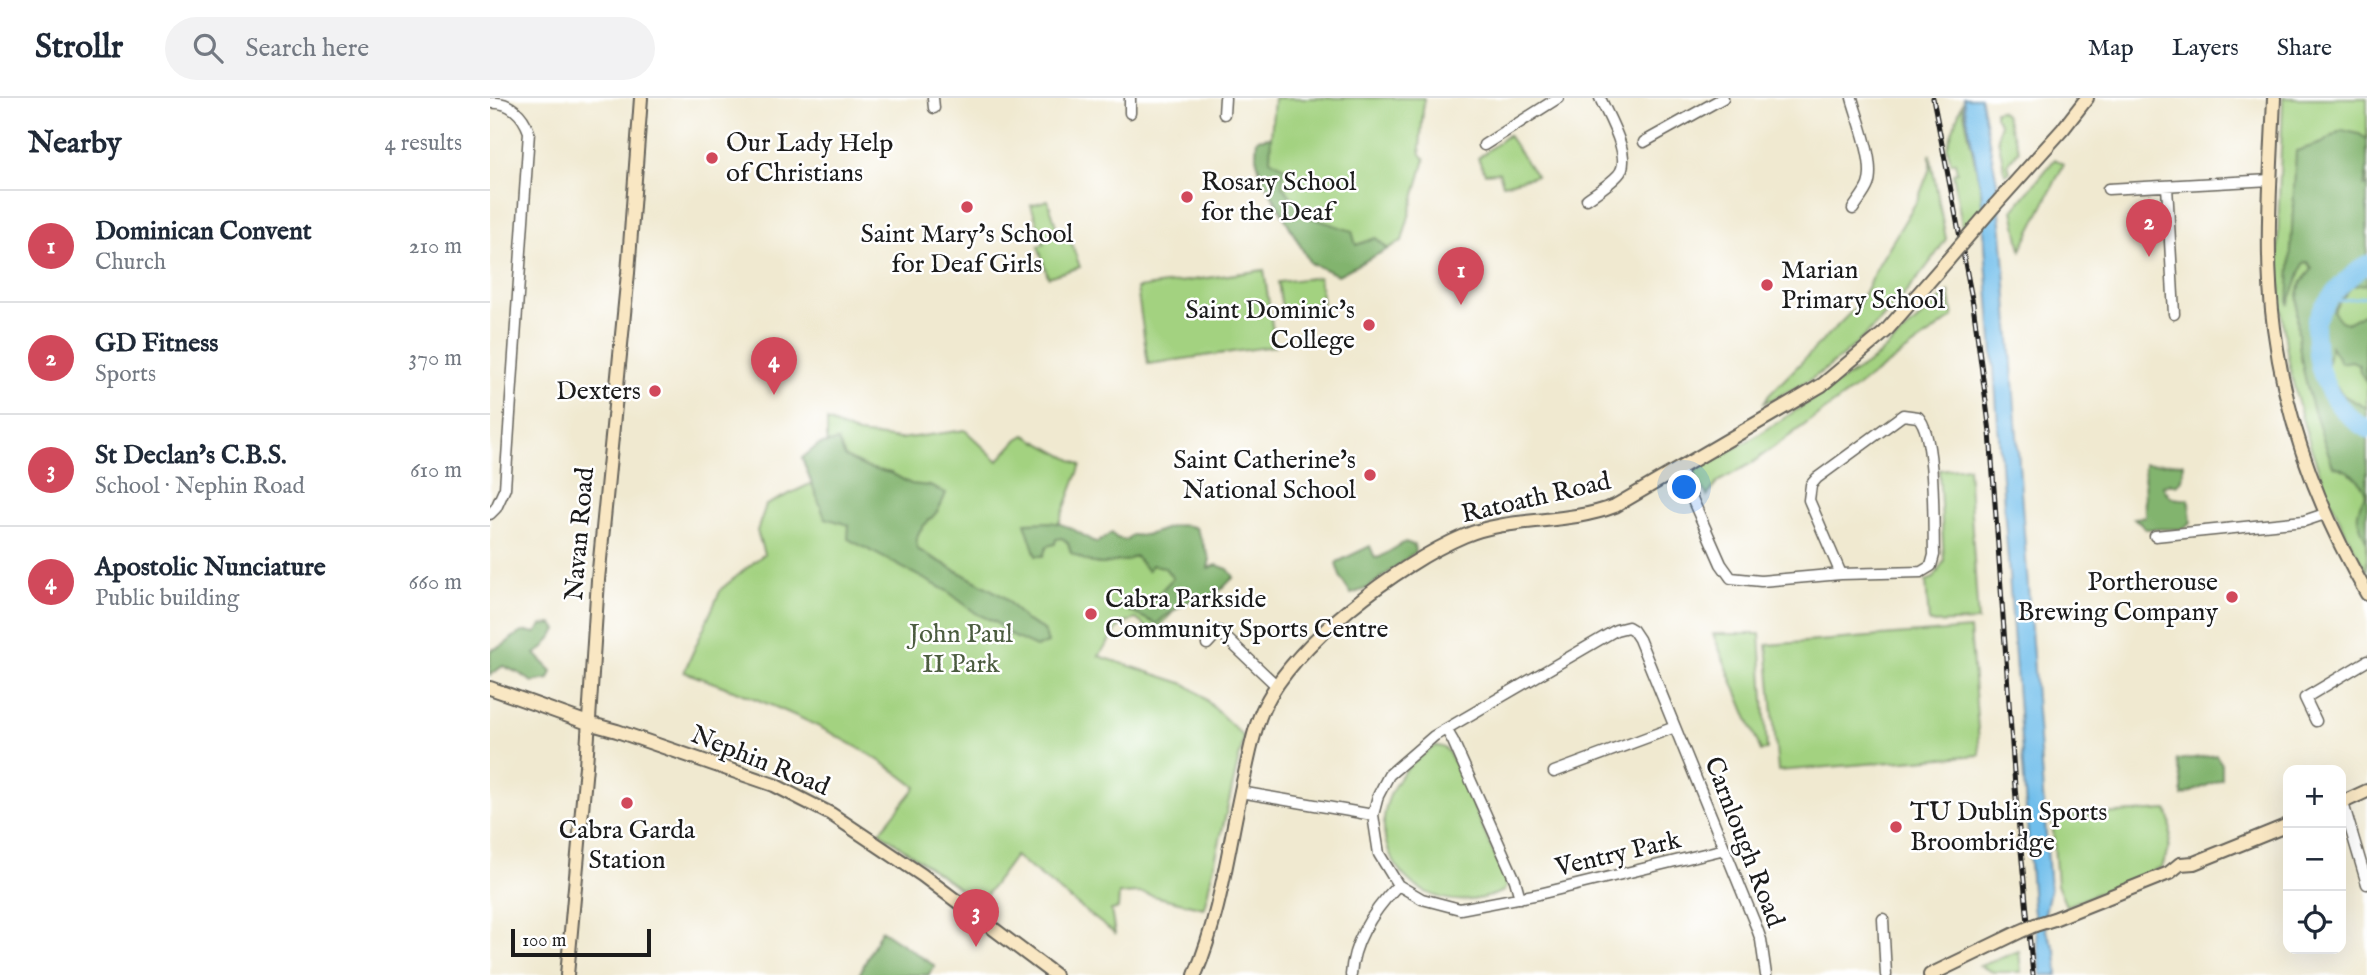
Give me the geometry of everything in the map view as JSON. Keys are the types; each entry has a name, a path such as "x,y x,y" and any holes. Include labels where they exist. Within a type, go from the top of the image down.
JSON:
{"main road":[{"name":"Navan Road","path":"567,975 598,580 628,273 641,98"},
{"name":"Ratoath Road","path":"1195,975 1218,902 1240,792 1264,708 1277,686 1329,628 1362,599 1447,544 1486,529 1599,512 1639,493 1822,385 1885,332 2087,98"},
{"path":"2274,98 2269,238 2277,348 2300,447 2325,514 2367,594"},
{"name":"Nephin Road","path":"490,688 774,785 831,814 922,875 1055,975"},
{"path":"2346,801 2367,791"},
{"path":"1930,975 2017,933 2169,873 2180,864 2194,863 2283,827"}],"street":[{"path":"1130,98 1130,113"},
{"path":"1224,114 1225,98"},
{"path":"1484,145 1558,98"},
{"path":"1587,199 1620,174 1624,162 1623,150 1600,98"},
{"path":"1644,142 1723,98"},
{"path":"1852,98 1869,158 1870,175 1868,185 1853,209"},
{"path":"490,103 506,105 517,112 529,132 505,488 496,508 490,514"},
{"path":"2108,189 2270,180"},
{"path":"2167,186 2174,314"},
{"path":"1679,469 1721,564 1731,578 1761,581 1841,574 1921,572 1931,566 1934,555 1930,458 1926,428 1918,417 1903,415 1811,485 1810,500 1841,574"},
{"path":"2155,536 2304,521 2325,514"},
{"name":"Carnlough Road","path":"1446,729 1603,637 1621,628 1628,627 1633,630 1639,639 1761,940 1766,975"},
{"path":"1207,644 1219,631 1277,686"},
{"path":"2316,721 2305,698 2367,661"},
{"path":"1554,772 1675,727"},
{"path":"1351,975 1355,947 1387,897 1398,885 1379,854 1373,816 1378,796 1389,775 1418,748 1446,729 1454,741 1515,880 1520,898"},
{"path":"1240,792 1373,816"},
{"path":"2346,816 2367,884"},
{"name":"Ventry Park","path":"1398,885 1422,899 1460,909 1520,898 1725,849"},
{"path":"1882,919 1886,975"}],"green space":[{"path":"1274,98 1424,98 1420,148 1425,159 1402,241 1338,275 1310,263 1261,175 1256,157 1257,139 1271,137"},
{"path":"2283,98 2367,98 2367,572 2336,512 2311,449 2287,350 2278,262"},
{"path":"1962,104 1983,210 1963,231 1953,173 1957,172 1955,162 1951,163 1947,147"},
{"path":"2000,110 2005,114 2019,150 2008,163 2010,172 2005,174 1998,138 2000,123 1995,116 1995,111"},
{"path":"2342,130 2367,139 2367,172 2364,186 2367,186 2367,284 2352,286 2333,311 2341,321 2347,323 2367,312 2367,383 2359,365 2352,361 2341,363 2331,346 2326,372 2344,396 2367,408 2367,543 2358,518 2359,508 2366,494 2354,475 2333,466 2314,410 2300,353 2298,293 2303,280 2312,269 2308,262 2304,263 2288,305 2296,151 2322,143"},
{"path":"1508,135 1536,176 1503,184 1499,172 1485,173 1478,158"},
{"path":"1271,137 1270,159 1284,167 1282,186 1309,217 1352,231 1356,245 1376,238 1388,249 1338,275 1310,263 1261,175 1256,157 1257,139"},
{"path":"1930,154 1946,239 1918,278 1862,338 1803,384 1764,403 1859,304 1877,267 1918,199 1930,168"},
{"path":"2055,159 2064,164 2021,250 2013,210"},
{"path":"1048,200 1060,239 1069,236 1080,267 1048,277 1038,246 1044,244 1031,205"},
{"path":"1264,270 1275,346 1148,364 1137,288"},
{"path":"1319,277 1323,304 1282,309 1278,282"},
{"path":"1949,292 1953,317 1752,463 1718,482 1707,496 1693,471 1758,435 1872,361"},
{"name":"John Paul II Park","path":"827,421 858,434 900,439 965,430 998,461 1025,435 1081,465 1057,528 1086,552 1148,542 1204,578 1154,633 1136,619 1121,624 1099,656 1185,684 1200,694 1244,737 1204,908 1141,893 1119,894 1118,909 1111,910 1115,934 1015,856 980,903 880,832 916,787 863,751 805,720 684,672 721,589 764,554 757,531 766,505 827,476"},
{"path":"838,441 845,457 868,468 891,473 911,484 930,486 946,493 938,510 919,533 917,549 1003,596 1025,620 1044,630 1048,643 1036,647 1012,636 947,591 848,539 849,525 825,518 802,458 818,445"},
{"path":"2184,463 2182,480 2177,485 2163,486 2173,498 2189,499 2191,523 2183,529 2146,529 2134,518 2145,517 2144,464"},
{"path":"1968,467 1978,621 1929,623 1926,581 1934,578 1944,561 1939,470"},
{"path":"1050,522 1069,527 1096,543 1112,533 1116,538 1126,540 1132,535 1149,534 1179,525 1196,528 1210,559 1208,568 1217,565 1228,569 1234,577 1213,596 1196,597 1157,624 1129,611 1146,607 1173,578 1164,567 1152,565 1148,571 1135,556 1126,561 1104,564 1091,562 1071,553 1068,543 1062,538 1047,546 1043,556 1036,556 1025,523"},
{"path":"1405,542 1414,545 1415,552 1368,588 1351,594 1341,579 1337,562 1370,546 1375,558 1380,557"},
{"path":"553,624 557,630 543,649 535,654 552,671 549,679 532,682 503,666 490,675 490,651 519,634 536,633 542,625"},
{"path":"1970,629 1980,755 1778,771 1767,645"},
{"path":"1713,634 1760,634 1767,750 1761,751"},
{"path":"1436,746 1446,750 1453,760 1507,883 1504,891 1467,900 1435,896 1410,881 1392,858 1384,831 1388,801 1405,772"},
{"path":"2216,755 2222,764 2222,779 2182,796 2177,760"},
{"path":"2167,810 2171,831 2162,867 2066,906 2057,885 2052,817"},
{"path":"881,930 935,966 928,975 859,975"},
{"path":"2019,951 2021,972 1993,972 1980,966"}],"water":[{"path":"1963,98 1981,100 1997,182 2050,890 2044,917 2046,931 2056,951 2058,975 2041,975 2033,905 1981,190"}],"waterway":[{"path":"2367,264 2331,297 2320,313 2315,329 2320,369 2330,393 2346,413 2367,429"},
{"path":"2328,303 2367,296"}],"railway":[{"path":"1933,98 1973,304 1990,432 2015,787 2033,975"}],"place":[{"name":"Our Lady Help of Christians","path":"712,158"},
{"name":"Rosary School for the Deaf","path":"1187,197"},
{"name":"Saint Mary's School for Deaf Girls","path":"967,207"},
{"name":"GD Fitness","path":"2149,257"},
{"name":"Marian Primary School","path":"1767,285"},
{"name":"Dominican Convent","path":"1461,305"},
{"name":"Saint Dominic's College","path":"1369,325"},
{"name":"Dexters","path":"655,391"},
{"name":"Apostolic Nunciature","path":"774,395"},
{"name":"Saint Catherine's National School","path":"1370,475"},
{"name":"Portherouse Brewing Company","path":"2232,597"},
{"name":"Cabra Parkside Community Sports Centre","path":"1091,614"},
{"name":"Cabra Garda Station","path":"627,803"},
{"name":"TU Dublin Sports Broombridge","path":"1896,827"},
{"name":"St Declan's C.B.S.","path":"976,947"}]}
